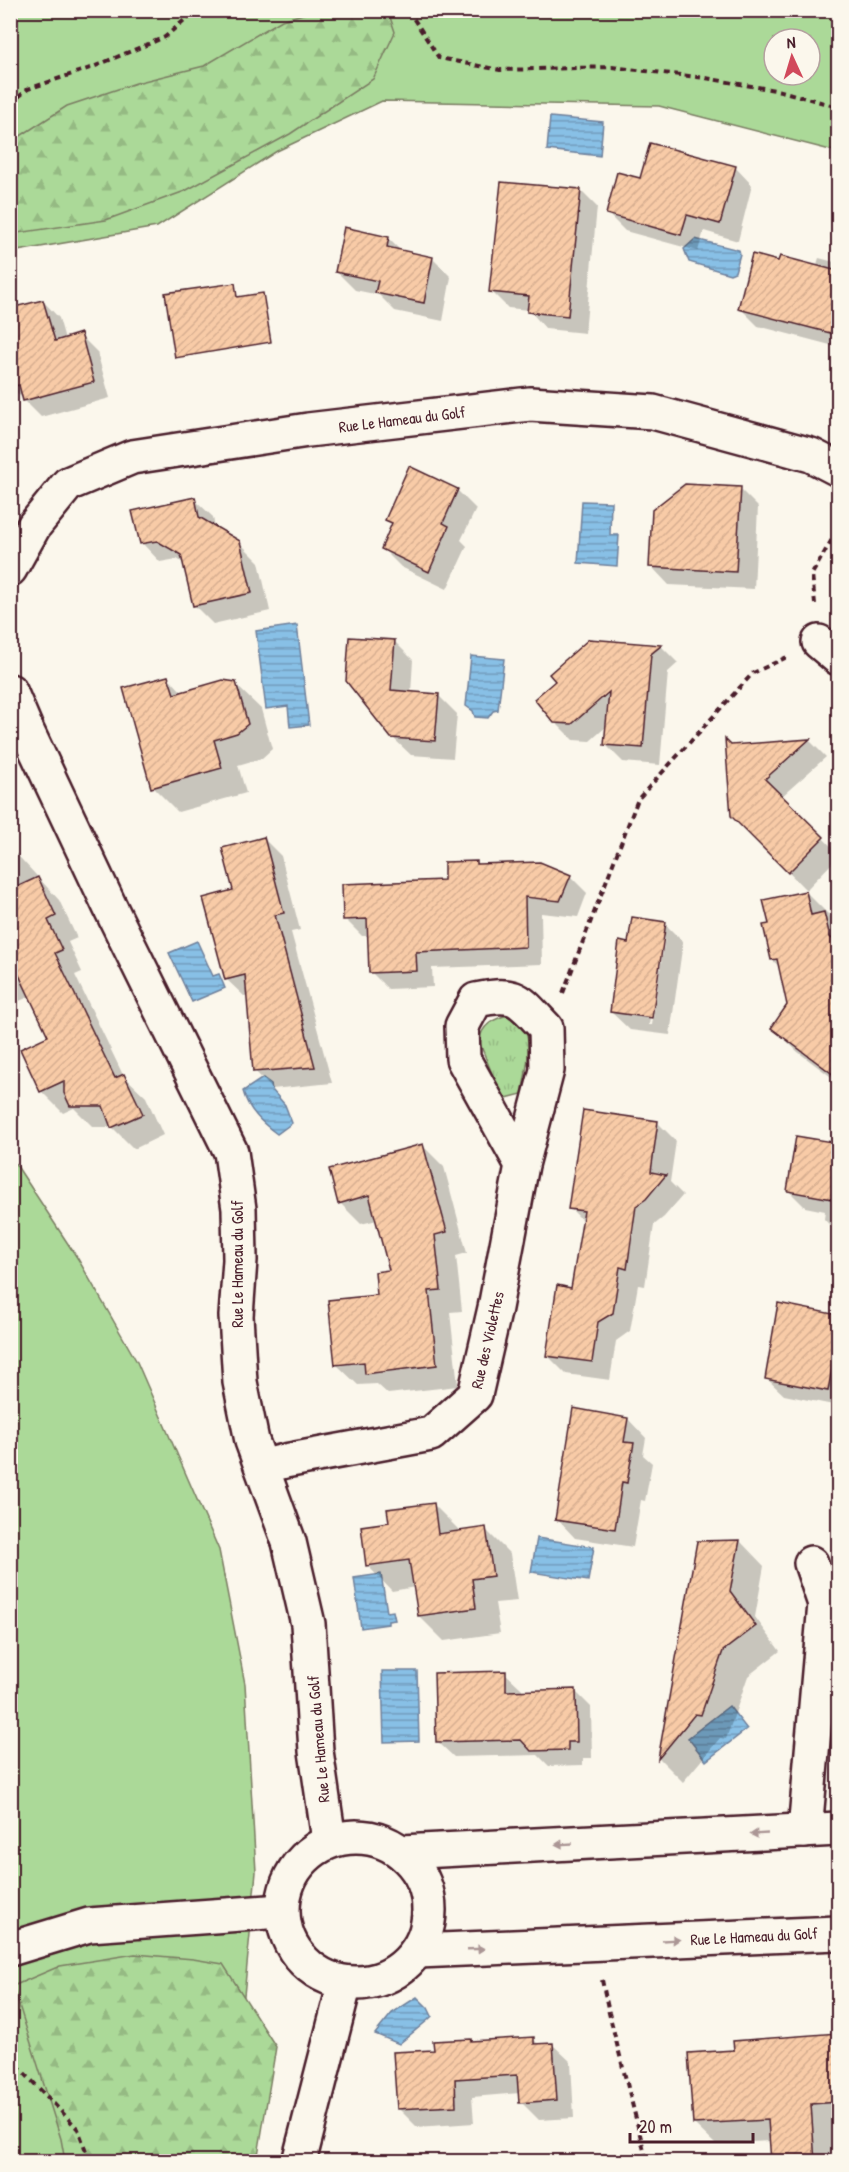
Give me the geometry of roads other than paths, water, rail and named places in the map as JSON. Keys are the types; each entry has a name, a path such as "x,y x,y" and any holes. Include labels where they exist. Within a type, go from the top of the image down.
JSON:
{"street":[{"name":"Rue Le Hameau du Golf","path":"10,569 34,526 68,484 132,457 308,430 530,404 642,411 653,412 811,455 838,469"},
{"name":"Rue Le Hameau du Golf","path":"10,691 105,897 231,1152 239,1209 240,1260 236,1316 240,1382 252,1441 289,1542 309,1624 316,1751 329,1840"},
{"name":"Rue des Violettes","path":"262,1467 431,1434 475,1395 495,1308 522,1165 547,1070 546,1028 518,999 498,995 476,1000 462,1026 463,1059 522,1165"},
{"path":"805,1831 825,1604 811,1563"},
{"path":"402,1852 838,1829"},
{"path":"367,1836 402,1852 425,1881 430,1917 418,1951 386,1977 345,1983 313,1970 290,1944 282,1911 288,1882 304,1857 329,1840 367,1836"},
{"path":"10,1949 89,1925 282,1911"},
{"name":"Rue Le Hameau du Golf","path":"418,1951 838,1933"},
{"path":"299,2162 345,1983"}],"water":[{"path":"550,117 603,122 600,156 547,150"},
{"path":"695,239 739,250 735,272 730,274 689,262 684,249"},
{"path":"582,501 611,502 610,535 619,535 617,566 578,563"},
{"path":"297,625 309,725 290,727 288,706 266,709 256,631"},
{"path":"471,656 504,659 498,710 493,711 488,718 475,717 473,711 466,706"},
{"path":"197,941 213,976 219,974 225,988 192,1002 169,953"},
{"path":"263,1078 271,1084 272,1090 285,1105 292,1123 277,1134 256,1116 243,1091"},
{"path":"537,1538 594,1547 588,1581 531,1572"},
{"path":"381,1574 387,1612 393,1611 395,1620 388,1621 388,1624 361,1628 354,1578"},
{"path":"382,1671 417,1671 419,1741 384,1742"},
{"path":"729,1706 747,1729 706,1761 688,1738"},
{"path":"417,1997 428,2008 432,2016 428,2020 399,2044 375,2034 392,2013"}]}
